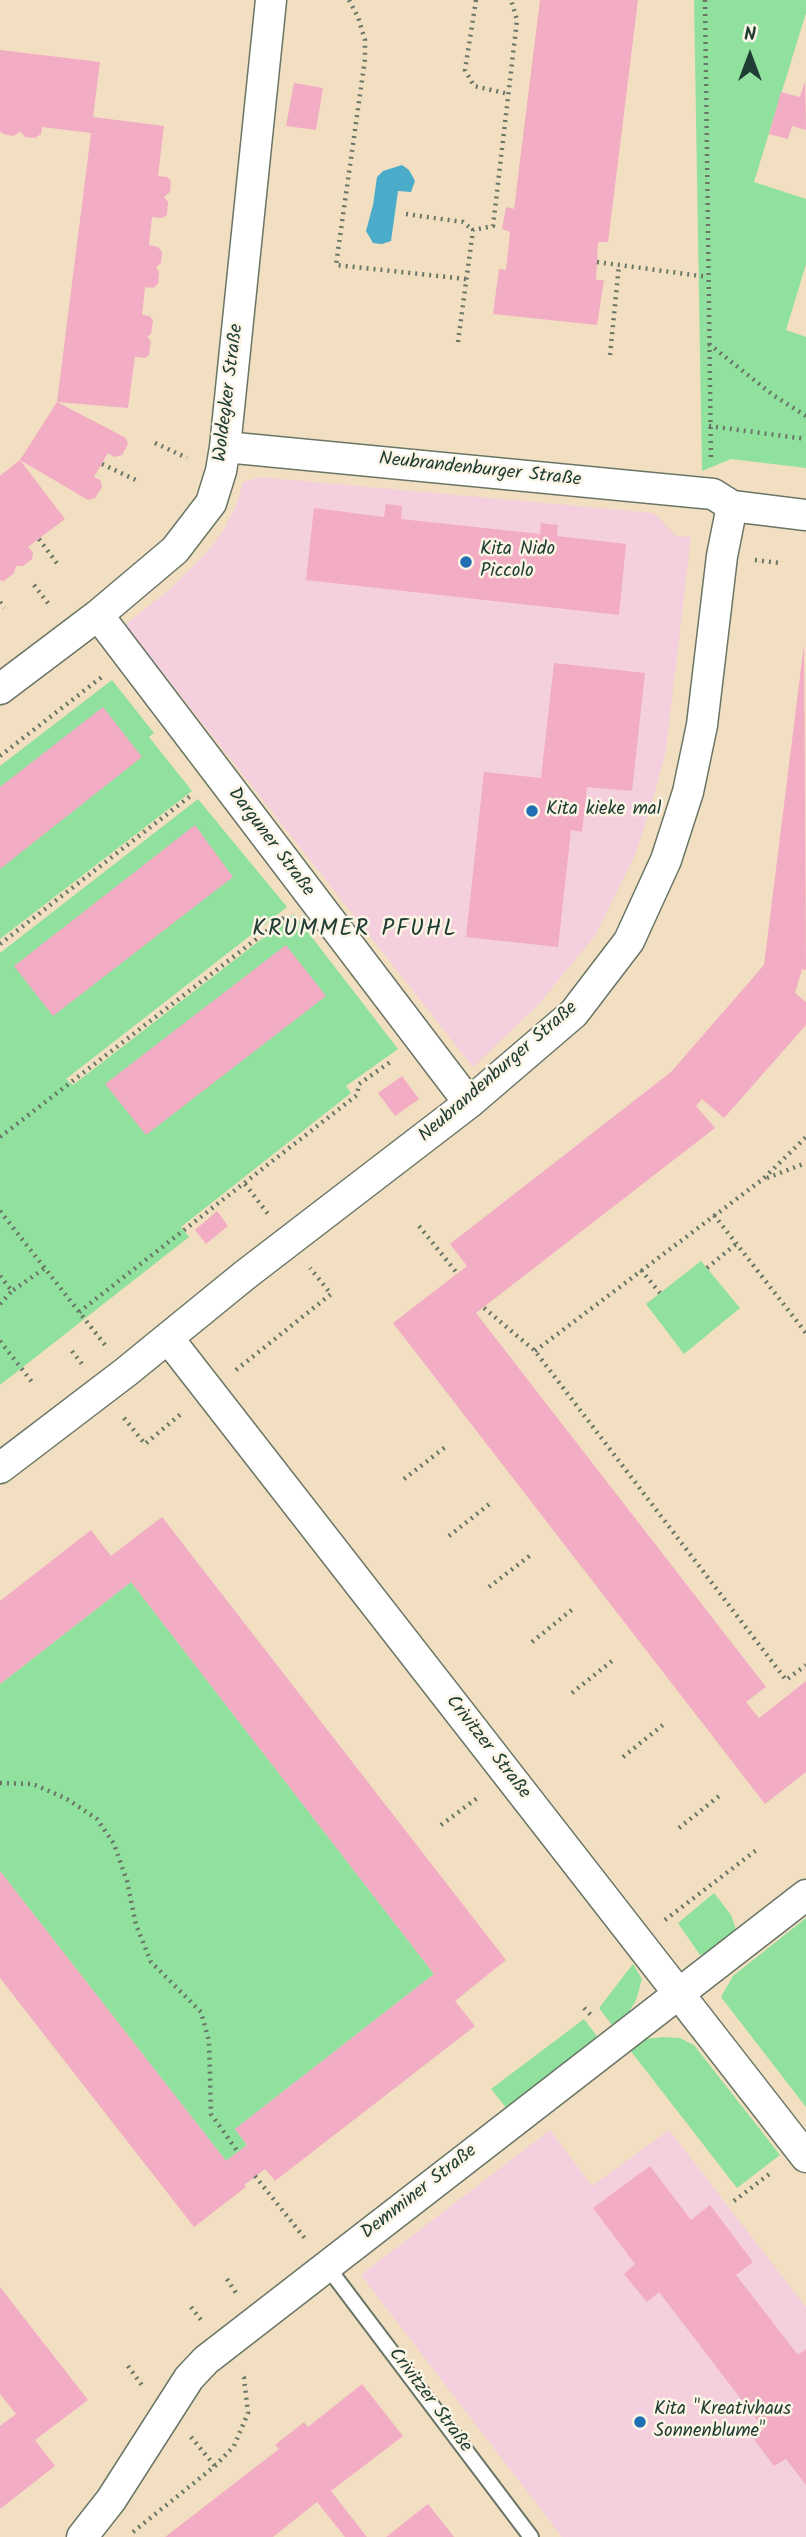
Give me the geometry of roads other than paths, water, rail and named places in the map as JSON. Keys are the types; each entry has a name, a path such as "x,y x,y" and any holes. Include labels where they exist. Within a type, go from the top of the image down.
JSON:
{"street":[{"name":"Woldegker Straße","path":"0,689 98,615 180,545 211,503 225,447 271,0"},
{"name":"Neubrandenburger Straße","path":"225,447 713,494 732,506 806,515"},
{"name":"Neubrandenburger Straße","path":"0,1468 469,1103 574,1013 629,941 666,860 688,792 702,724 722,556 732,506"},
{"name":"Darguner Straße","path":"98,615 469,1103"},
{"name":"Crivitzer Straße","path":"168,1338 803,2154"},
{"name":"Demminer Straße","path":"82,2537 111,2500 189,2378 222,2347 806,1895"}],"lane":[{"name":"Crivitzer Straße","path":"326,2265 531,2537"}],"water":[{"path":"402,165 409,170 415,181 411,192 398,191 391,241 373,243 366,231 377,177 383,171"}],"place":[{"name":"Kita Nido Piccolo","path":"466,562"},
{"name":"Kita kieke mal","path":"532,811"},
{"name":"Kita \"Kreativhaus Sonnenblume\"","path":"640,2422"}],"district":[{"name":"KRUMMER PFUHL","path":"355,931"}]}
